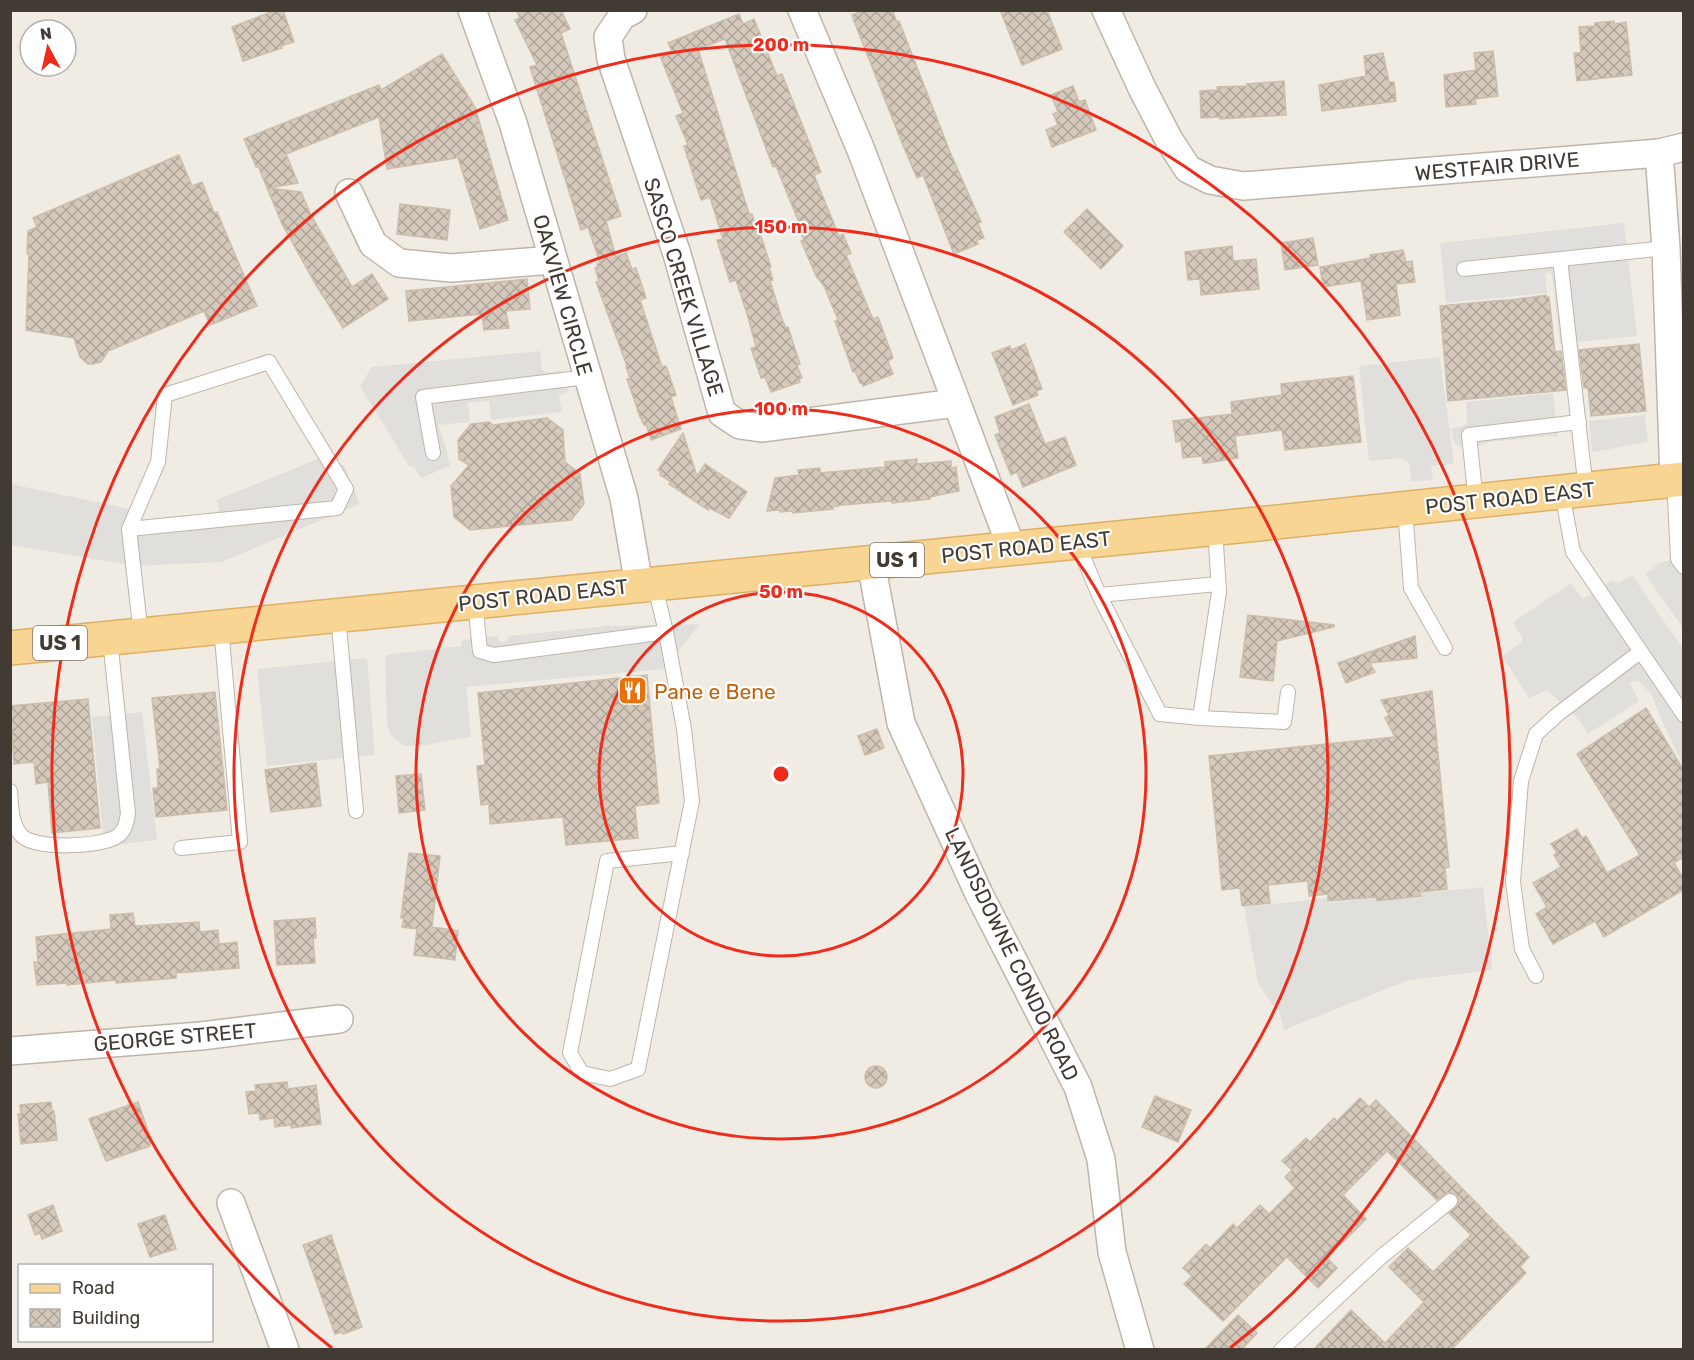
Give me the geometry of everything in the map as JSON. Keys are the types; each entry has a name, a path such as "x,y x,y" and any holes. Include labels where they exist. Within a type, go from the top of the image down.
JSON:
{"main road":[{"name":"POST ROAD EAST","path":"10,648 1012,549 1679,480"}],"street":[{"name":"OAKVIEW CIRCLE","path":"472,10 513,123 624,498 646,584"},
{"name":"SASCO CREEK VILLAGE","path":"633,10 622,16 608,37 611,59 677,254 722,413 740,425 761,428 956,403"},
{"path":"802,10 861,150 1012,549"},
{"name":"WESTFAIR DRIVE","path":"1106,10 1169,140 1188,169 1210,180 1243,186 1671,150 1666,248 1679,480"},
{"path":"350,192 373,244 399,263 451,268 553,260"},
{"name":"LANDSDOWNE CONDO ROAD","path":"871,563 902,723 979,894 1078,1087 1101,1159 1112,1252 1140,1350"},
{"name":"GEORGE STREET","path":"10,1051 211,1035 339,1019"},
{"path":"231,1203 285,1350"}],"lane":[{"path":"1464,269 1666,248"},
{"path":"1560,259 1579,422 1574,491 1573,552 1683,716"},
{"path":"10,791 14,822 21,835 31,843 71,845 104,842 125,830 128,814 125,637 129,529 158,462 165,395 269,362 346,489 337,508 129,529"},
{"path":"433,453 423,397 587,377"},
{"path":"1476,502 1469,435 1579,422"},
{"path":"1679,480 1678,559 1683,567"},
{"path":"1405,509 1411,588 1445,648"},
{"path":"1200,718 1219,592 1215,528"},
{"path":"1077,542 1099,595 1160,714 1284,722 1288,692"},
{"path":"646,584 666,632 684,729 692,801 682,853 638,1069 610,1079 582,1073 570,1053 607,861 682,853"},
{"path":"1099,595 1218,584"},
{"path":"475,602 480,651 494,655 666,632"},
{"path":"338,616 356,811"},
{"path":"181,848 240,842 221,627"},
{"path":"1536,976 1522,949 1513,882 1521,781 1536,734 1558,714 1640,652"},
{"path":"1281,1350 1381,1257 1450,1201"}],"shaded area":[{"path":"1624,223 1637,336 1560,344 1550,272 1545,273 1547,293 1446,303 1440,243"},
{"path":"540,351 542,370 548,373 562,370 568,391 559,396 562,412 491,420 489,401 468,403 470,422 438,425 450,466 421,478 414,467 409,466 360,386 372,367"},
{"path":"1440,357 1454,464 1431,466 1433,480 1411,481 1409,463 1402,458 1369,461 1359,366"},
{"path":"1553,393 1558,437 1489,442 1484,445 1460,447 1454,443 1451,429 1467,423 1466,402"},
{"path":"1645,415 1648,442 1592,452 1589,421"},
{"path":"332,453 340,465 344,465 360,504 221,562 135,566 11,545 10,484 140,511 142,522 217,514 219,508 217,500"},
{"path":"1683,556 1683,628 1645,574 1660,563"},
{"path":"1632,575 1683,649 1683,765 1651,694 1640,682 1630,683 1639,701 1588,734 1580,721 1547,690 1529,698 1502,656 1522,642 1522,637 1513,622 1571,583 1583,599 1612,580 1619,583"},
{"path":"700,624 664,669 466,687 471,737 420,746 404,746 391,735 387,724 385,656 391,654 461,646 463,640 497,636 500,642 506,641 508,636 608,626"},
{"path":"367,658 375,755 267,766 257,669"},
{"path":"142,712 157,840 104,846 92,717"},
{"path":"1483,887 1492,970 1409,980 1284,1030 1279,1011 1258,983 1244,907 1327,898 1328,903 1375,898 1376,902 1422,897 1422,893"}],"building":[{"path":"276,10 283,10 294,42 243,61 232,27"},
{"path":"516,10 561,10 570,29 561,33 621,216 606,221 616,257 626,253 632,269 636,268 646,298 640,300 662,367 666,366 676,395 671,397 681,429 651,440 646,424 644,425 640,417 627,379 630,379 627,366 596,282 599,281 595,268 600,263 588,227 581,230 530,67 537,65 515,20 520,18"},
{"path":"865,10 892,10 897,22 899,21 950,152 981,222 978,223 984,238 977,240 978,244 954,254 923,175 917,178 852,15"},
{"path":"1000,10 1047,10 1062,49 1022,65"},
{"path":"739,14 743,24 754,19 777,76 782,74 821,172 814,175 839,236 843,234 851,253 846,255 873,319 878,317 893,358 888,361 893,374 863,386 855,371 853,372 835,321 838,320 801,241 804,240 800,231 802,230 776,166 773,167 725,39 698,49 749,214 752,214 757,231 759,230 771,267 769,267 773,280 770,281 800,364 797,365 802,378 799,379 800,382 771,392 765,377 761,378 751,348 756,347 747,314 736,280 730,282 717,240 723,239 710,197 701,200 684,146 688,145 676,116 683,113 660,56 672,51 668,43"},
{"path":"1614,21 1614,24 1626,22 1632,75 1577,81 1574,53 1581,53 1579,27"},
{"path":"1493,51 1498,96 1475,99 1476,104 1446,107 1444,75 1476,70 1474,53"},
{"path":"1383,53 1389,82 1394,82 1396,101 1322,111 1319,85 1366,76 1364,56"},
{"path":"442,54 475,107 508,220 480,229 457,154 456,158 387,169 379,117 286,154 298,183 269,188 301,192 310,213 352,287 372,274 388,299 343,328 282,224 244,139 379,85 381,90"},
{"path":"1284,81 1286,115 1201,118 1200,91 1218,90 1217,87"},
{"path":"1073,86 1079,102 1085,100 1096,130 1052,147 1046,130 1058,125 1053,114 1058,112 1051,95"},
{"path":"179,155 192,186 202,182 257,306 210,325 204,311 108,351 101,362 93,364 88,364 80,357 74,338 26,330 28,231 37,227 33,218"},
{"path":"400,204 450,210 447,240 397,234"},
{"path":"1087,209 1123,246 1101,269 1064,232"},
{"path":"1313,238 1318,265 1285,270 1281,243"},
{"path":"1232,246 1233,261 1256,259 1259,289 1201,295 1200,279 1188,280 1185,252"},
{"path":"1403,250 1406,262 1412,261 1415,282 1396,284 1400,315 1367,320 1361,281 1323,287 1320,267"},
{"path":"527,279 530,309 506,311 509,328 484,330 482,314 409,321 406,291"},
{"path":"1546,295 1549,297 1555,352 1561,351 1566,390 1448,401 1440,306"},
{"path":"1025,344 1042,389 1036,391 1038,395 1013,405 992,353 1010,346 1011,350"},
{"path":"1639,344 1646,411 1591,416 1588,388 1584,388 1579,350"},
{"path":"1353,376 1361,442 1285,450 1282,430 1235,436 1238,458 1203,463 1202,456 1183,458 1181,441 1176,442 1173,421 1232,414 1231,402 1282,395 1281,384"},
{"path":"1029,404 1045,444 1065,437 1076,465 1023,487 1017,472 1011,475 995,435 1000,433 995,417"},
{"path":"547,418 563,430 565,462 580,474 584,504 571,520 470,530 454,517 451,486 469,465 459,459 458,440 471,424 489,422 493,425"},
{"path":"683,433 697,476 705,464 747,492 729,518 707,507 708,510 669,484 671,482 660,475 658,470"},
{"path":"917,459 917,464 951,461 951,468 956,467 959,491 930,497 930,499 892,503 891,501 842,505 833,507 833,509 793,513 792,511 780,512 780,510 767,511 775,478 799,475 798,470 820,468 820,473 885,467 885,462"},
{"path":"1248,615 1334,625 1334,627 1277,641 1273,681 1240,677"},
{"path":"1415,636 1417,658 1370,663 1375,672 1346,683 1338,663"},
{"path":"647,675 659,803 635,806 638,838 566,845 563,817 490,824 489,804 481,805 477,766 485,765 478,693"},
{"path":"1432,691 1449,867 1445,868 1447,889 1420,892 1421,896 1377,901 1376,897 1328,901 1328,894 1309,896 1308,881 1268,885 1270,903 1242,906 1240,888 1222,890 1209,756 1395,737 1385,718 1389,715 1381,700"},
{"path":"215,692 227,810 156,817 153,788 158,788 157,769 160,769 152,698"},
{"path":"88,699 100,828 52,833 48,782 36,784 34,762 14,764 10,706"},
{"path":"1646,708 1683,769 1683,857 1674,863 1683,878 1683,890 1604,937 1595,921 1553,944 1536,914 1547,907 1533,883 1561,867 1554,855 1557,853 1551,844 1577,829 1582,838 1586,836 1607,873 1640,855 1577,754"},
{"path":"877,729 884,748 865,755 858,736"},
{"path":"316,763 321,806 271,812 265,770"},
{"path":"421,774 425,810 399,813 396,776"},
{"path":"409,853 440,856 432,927 458,931 455,960 414,955 417,929 402,927 404,918 401,918"},
{"path":"133,913 135,926 199,922 200,932 218,930 219,944 237,942 239,968 176,973 176,978 116,983 116,980 67,985 67,983 37,985 34,962 38,962 36,937 111,929 110,915"},
{"path":"315,918 316,938 313,938 315,963 277,965 274,921"},
{"path":"876,1066 886,1073 887,1077 880,1087 876,1088 866,1081 865,1077 872,1067"},
{"path":"287,1082 288,1089 316,1085 321,1124 291,1128 291,1125 275,1127 274,1118 260,1120 259,1113 249,1114 246,1092 256,1091 255,1085"},
{"path":"1155,1096 1191,1110 1178,1142 1142,1127"},
{"path":"1360,1098 1369,1107 1376,1100 1529,1257 1520,1267 1526,1273 1451,1350 1313,1350 1351,1310 1385,1343 1424,1302 1389,1267 1408,1248 1433,1272 1471,1235 1449,1213 1458,1205 1457,1195 1448,1192 1437,1200 1387,1151 1343,1195 1366,1219 1327,1258 1337,1268 1318,1288 1287,1257 1223,1321 1184,1284 1192,1276 1183,1268 1206,1244 1210,1248 1233,1224 1237,1228 1260,1205 1269,1214 1295,1188 1285,1177 1292,1170 1282,1161 1306,1138 1310,1142 1334,1118 1337,1121"},
{"path":"51,1102 57,1140 21,1144 18,1114 21,1114 20,1105"},
{"path":"138,1102 152,1142 149,1143 150,1146 106,1161 89,1119"},
{"path":"53,1205 62,1231 42,1239 40,1233 35,1235 28,1215"},
{"path":"165,1215 176,1249 150,1257 138,1224"},
{"path":"331,1235 362,1327 343,1334 342,1332 335,1334 303,1245"},
{"path":"1238,1315 1257,1333 1241,1350 1204,1350"}],"place":[{"name":"Pane e Bene","path":"633,691"}]}
